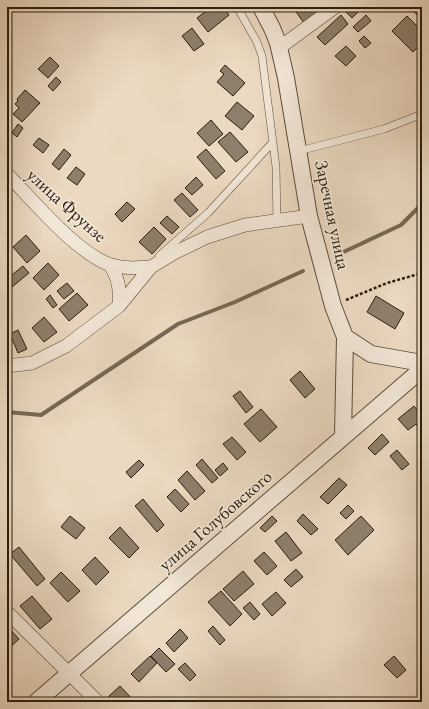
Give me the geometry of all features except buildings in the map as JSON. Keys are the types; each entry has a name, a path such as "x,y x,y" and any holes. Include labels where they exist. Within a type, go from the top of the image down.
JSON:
{"street":[{"name":"Заречная улица","path":"260,7 272,28 279,48 299,151 309,216 333,306 345,337 343,435"},
{"path":"279,48 335,7"},
{"name":"улица Фрунзе","path":"7,174 74,241 91,254 110,265 125,268 146,268"},
{"path":"7,366 32,363 66,346 119,306 146,268 174,253 207,237 245,225 309,216"},
{"path":"110,265 118,277 120,287 119,306"},
{"path":"345,337 371,354 422,363"},
{"name":"улица Голубовского","path":"36,702 343,435 422,369"},
{"path":"7,612 98,702"}],"lane":[{"path":"238,7 257,42 262,56 276,167 277,221"},
{"path":"299,151 384,129 422,114"},
{"path":"146,268 208,213 273,142"}],"path":[{"path":"333,306 387,283 422,272"}],"waterway":[{"path":"337,255 401,225 422,204"},
{"path":"7,412 41,415 178,324 235,302 303,271"}]}
